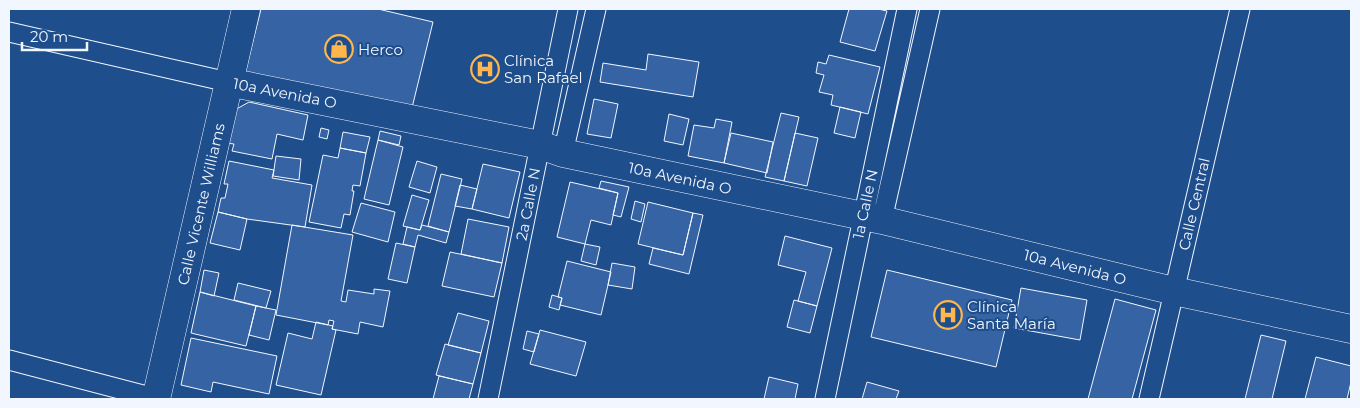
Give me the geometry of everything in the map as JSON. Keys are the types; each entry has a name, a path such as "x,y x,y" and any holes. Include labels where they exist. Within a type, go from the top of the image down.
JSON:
{"street":[{"name":"Calle Vicente Williams","path":"157,399 246,9"},
{"name":"2a Calle N","path":"552,149 568,9"},
{"name":"2a Calle N","path":"488,399 552,149 596,9"},
{"name":"1a Calle N","path":"872,218 907,9"},
{"name":"1a Calle N","path":"825,399 872,218 930,9"},
{"name":"Calle Central","path":"1149,399 1240,9"},
{"name":"10a Avenida O","path":"9,32 228,82 872,218 1174,291 1351,329"},
{"path":"9,360 157,399"}],"building":[{"name":"Herco","path":"261,9 378,9 433,22 410,116 244,77"},
{"path":"849,9 878,9 887,11 875,51 840,42"},
{"path":"648,54 699,62 693,97 600,82 603,63 646,70"},
{"path":"829,55 880,67 868,114 831,105 833,95 819,92 824,75 816,73 818,62 826,64"},
{"path":"594,99 618,104 611,138 587,134"},
{"path":"249,102 308,115 303,140 277,134 272,159 232,151 234,144 226,143 233,111"},
{"path":"840,107 861,112 855,138 834,133"},
{"path":"781,113 799,117 784,181 765,177"},
{"path":"669,114 689,119 683,145 664,141"},
{"path":"716,119 732,122 724,163 688,156 694,125 714,128"},
{"path":"321,128 329,130 327,139 319,137"},
{"path":"380,131 401,136 399,145 378,140"},
{"path":"343,132 370,137 366,153 340,148"},
{"path":"731,133 773,142 767,173 724,163"},
{"path":"795,133 818,138 807,186 784,181"},
{"path":"378,140 403,147 389,205 364,199"},
{"path":"340,148 366,153 360,186 353,185 352,191 354,191 350,215 344,214 341,228 309,222 323,155 338,158"},
{"path":"276,156 301,159 299,180 273,176"},
{"path":"229,161 274,170 272,178 312,185 305,227 247,219 218,212 221,198 225,198 228,184 224,184"},
{"path":"417,161 437,167 430,193 409,187"},
{"path":"483,164 520,172 509,218 472,209"},
{"path":"441,174 462,179 449,232 428,226"},
{"path":"601,181 629,187 621,217 613,215 618,193 599,188"},
{"path":"570,182 618,193 611,225 591,220 585,244 557,237"},
{"path":"460,185 477,189 472,209 455,206"},
{"path":"412,195 429,200 420,230 403,226"},
{"path":"635,201 645,204 641,222 631,219"},
{"path":"648,202 693,213 683,255 638,244"},
{"path":"361,203 395,212 388,242 352,232"},
{"path":"218,212 247,219 240,250 210,243"},
{"path":"693,213 703,215 689,274 649,264 653,248 683,255"},
{"path":"468,219 509,227 502,263 461,254"},
{"path":"292,225 353,235 341,301 346,302 348,290 374,294 374,289 390,291 383,327 360,322 358,334 332,329 334,321 329,320 328,325 276,315"},
{"path":"422,225 449,232 446,243 418,235 415,247 403,244 407,227 420,230"},
{"path":"785,236 832,248 817,306 798,301 806,272 778,265"},
{"path":"396,243 415,247 407,283 388,279"},
{"path":"585,244 600,247 596,265 581,261"},
{"path":"450,252 502,263 494,297 442,286"},
{"path":"567,261 611,272 601,315 560,305 562,298 558,297"},
{"path":"612,263 635,267 632,289 608,285"},
{"path":"204,270 219,273 214,296 200,292"},
{"path":"887,270 1012,300 996,367 871,337"},
{"path":"238,283 271,291 266,308 234,300"},
{"path":"1021,288 1087,300 1080,340 1014,328"},
{"path":"200,292 256,306 246,346 191,333"},
{"path":"552,295 562,298 559,310 549,307"},
{"path":"1115,299 1156,310 1132,399 1088,399"},
{"path":"794,300 817,306 810,333 787,327"},
{"path":"256,306 276,310 269,340 249,335"},
{"path":"458,313 489,321 481,353 448,345"},
{"path":"316,322 333,326 332,329 336,330 321,395 276,385 288,333 312,339"},
{"path":"540,330 586,342 576,376 530,364"},
{"path":"527,331 539,334 534,352 523,349"},
{"path":"1261,335 1286,341 1272,399 1245,399"},
{"path":"191,338 277,356 269,394 213,382 211,392 181,385"},
{"path":"445,344 481,353 473,384 436,375"},
{"path":"1316,357 1351,366 1351,382 1347,399 1305,399"},
{"path":"439,376 473,384 469,399 433,399"},
{"path":"769,377 798,384 795,399 764,399"},
{"path":"867,382 899,391 896,399 862,399"}],"place":[{"name":"Herco","path":"339,49"},
{"name":"Clínica San Rafael","path":"485,69"},
{"name":"Clínica Santa María","path":"948,315"}]}
